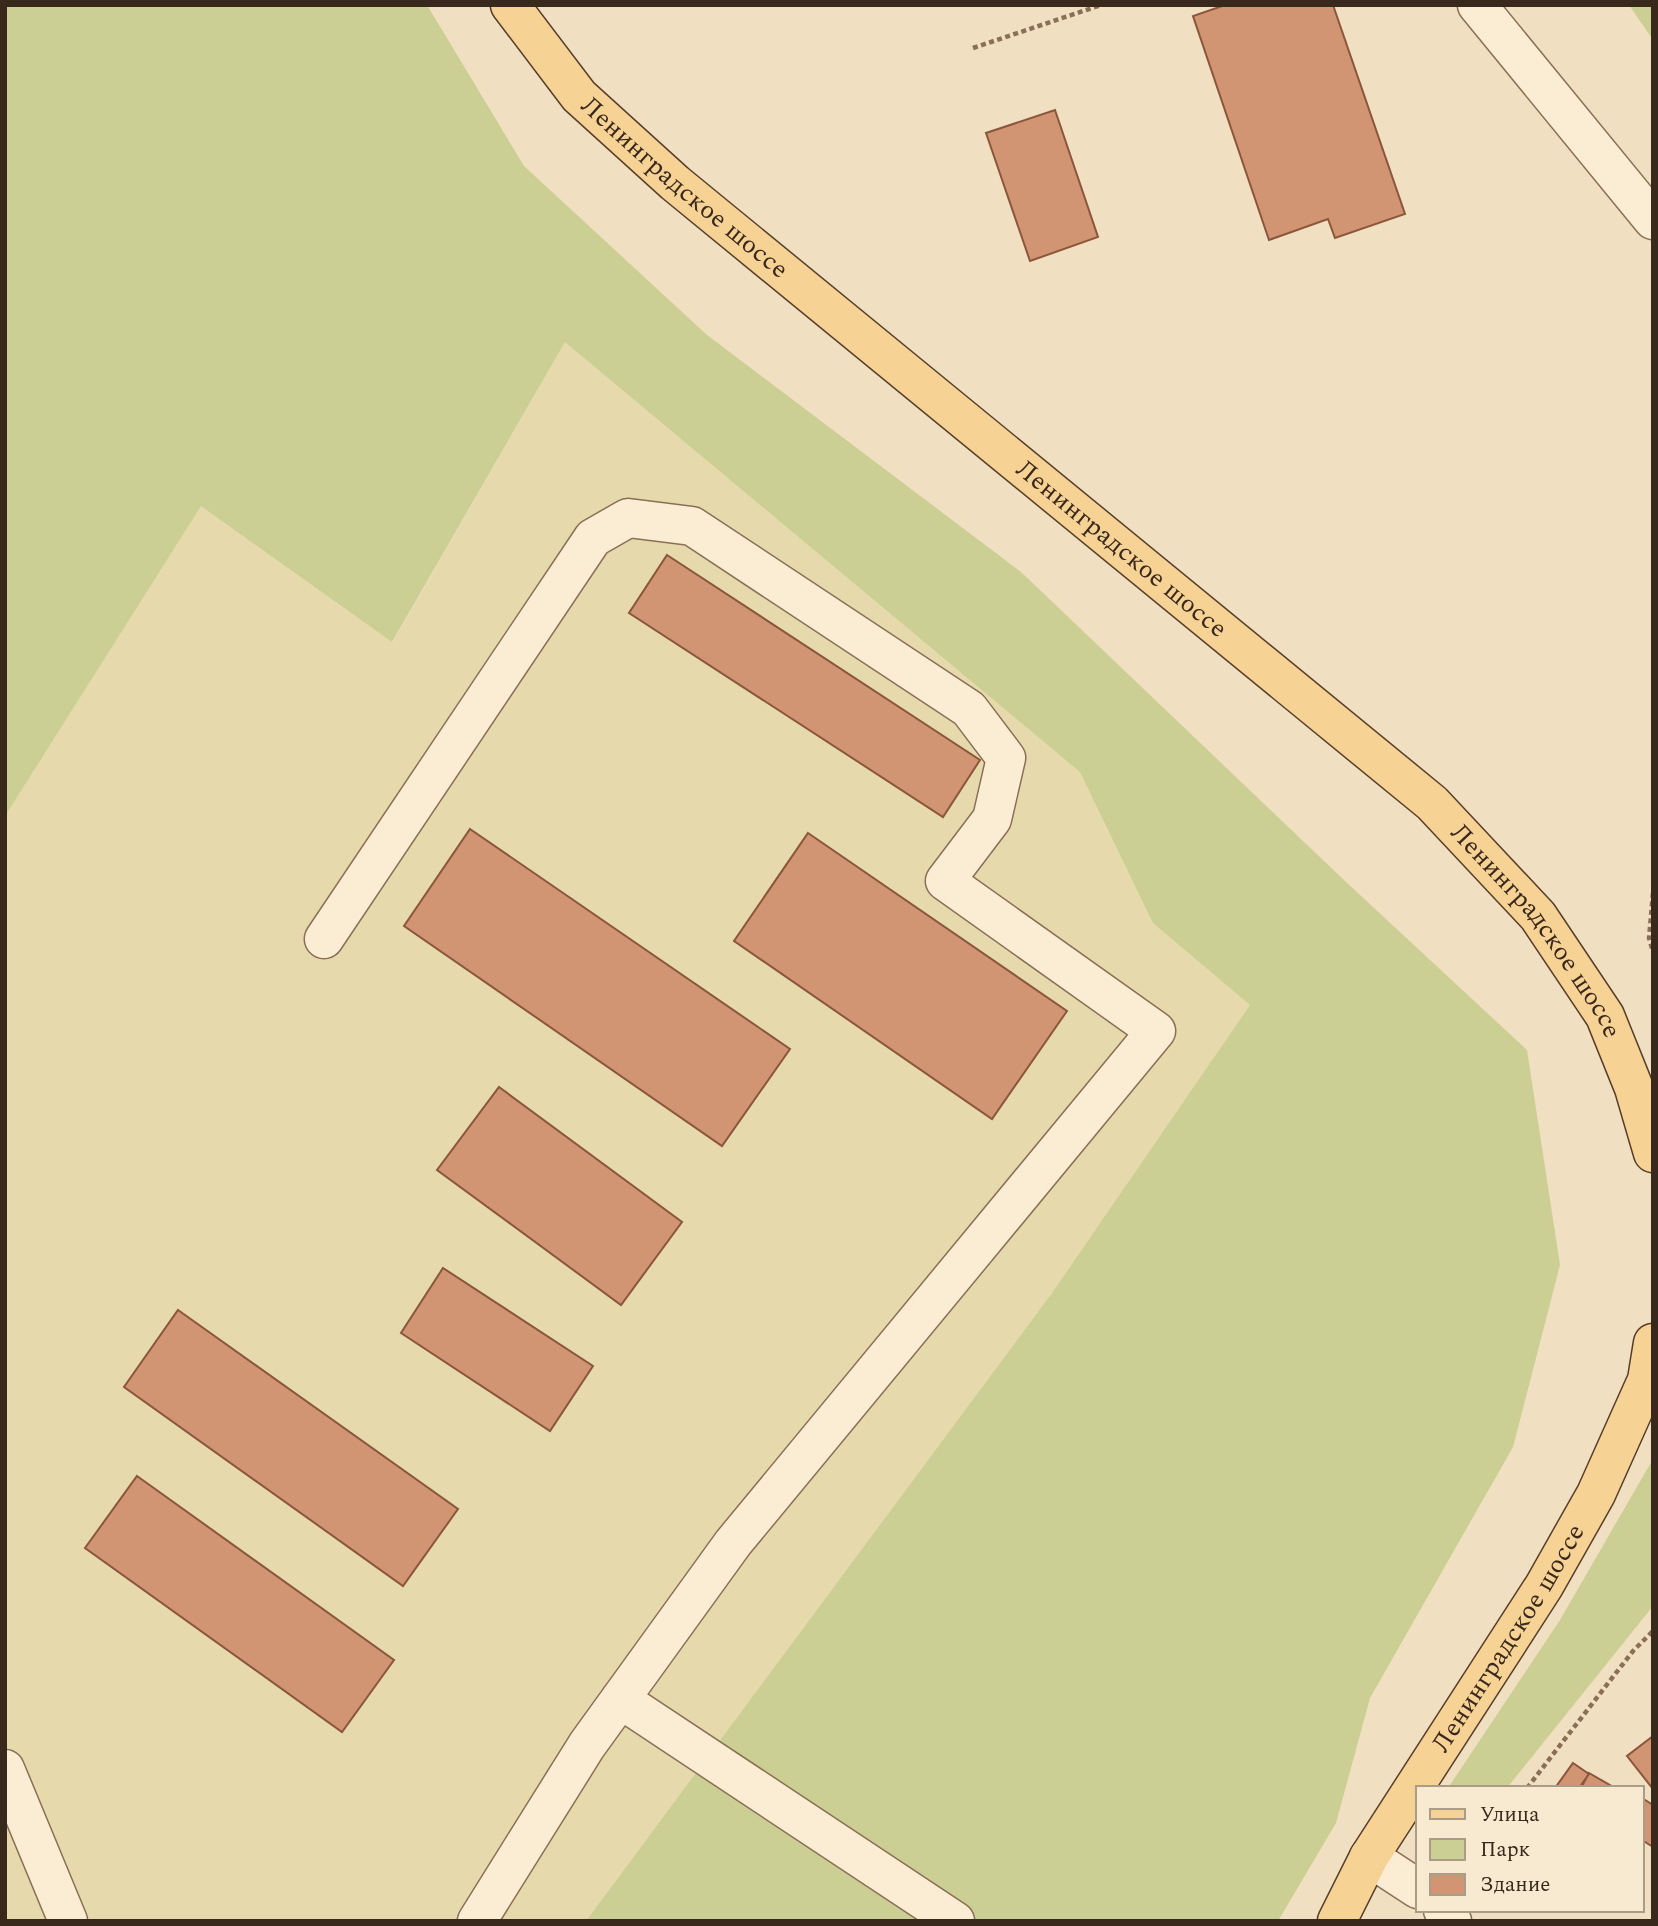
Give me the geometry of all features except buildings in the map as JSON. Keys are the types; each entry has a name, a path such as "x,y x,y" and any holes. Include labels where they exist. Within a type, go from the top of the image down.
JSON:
{"main road":[{"name":"Ленинградское шоссе","path":"510,5 579,96 675,183 1432,803 1538,916 1605,1016 1634,1088 1653,1153"},
{"name":"Ленинградское шоссе","path":"1337,1921 1369,1857 1544,1586 1596,1494 1647,1380 1653,1343"}],"lane":[{"path":"1477,5 1653,220"},
{"path":"324,939 593,538 628,518 692,526 969,709 1006,758 992,819 945,881 1156,1031 733,1543 587,1745 477,1921"},
{"path":"620,1699 955,1921"},
{"path":"5,1769 68,1921"},
{"path":"1369,1857 1416,1888"}],"path":[{"path":"974,48 1101,5"},
{"path":"1653,893 1649,939 1653,952"},
{"path":"1529,1786 1633,1651 1653,1631"}],"shaded area":[{"path":"565,342 1329,892 1052,1293 586,1921 5,1921 5,811 201,505 393,642"}],"green space":[{"path":"5,5 427,5 524,166 707,335 1021,572 1345,881 1527,1050 1560,1265 1513,1447 1370,1698 1336,1823 1278,1921 586,1921 1052,1293 1250,1005 1153,923 1080,772 565,342 392,642 201,506 5,816"},
{"path":"1629,5 1653,5 1653,40"},
{"path":"1653,1459 1653,1606 1509,1786 1449,1786 1560,1620"}]}
